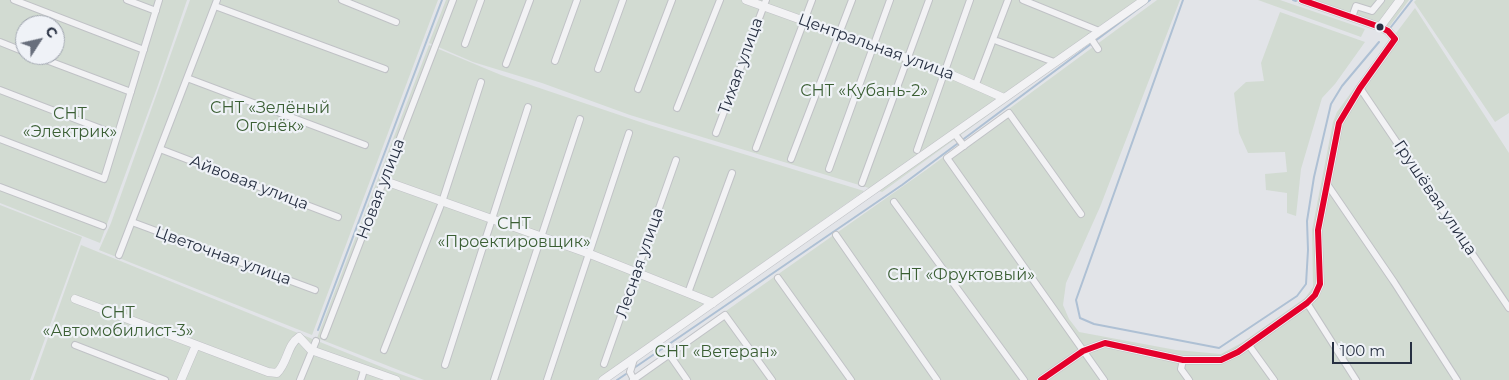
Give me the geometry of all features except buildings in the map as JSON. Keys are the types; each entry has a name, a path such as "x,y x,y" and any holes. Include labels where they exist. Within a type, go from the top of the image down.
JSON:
{"street":[{"path":"14,0 144,50"},
{"path":"127,0 156,11"},
{"path":"0,139 104,178 159,0"},
{"path":"342,0 396,22"},
{"name":"Новая улица","path":"324,336 453,0"},
{"path":"465,44 481,0"},
{"path":"506,64 530,0"},
{"path":"555,61 577,0"},
{"path":"598,69 623,0"},
{"path":"638,89 672,0"},
{"path":"677,108 720,0"},
{"name":"Центральная улица","path":"746,0 765,3 840,34 976,84 1004,98"},
{"path":"756,148 812,0"},
{"path":"791,159 852,0"},
{"path":"829,169 890,0"},
{"path":"862,183 929,0"},
{"path":"917,150 943,71 970,0"},
{"path":"976,84 1008,0"},
{"path":"1024,0 1099,31"},
{"path":"1104,380 1057,310 948,158 960,140 1004,98 1054,62 1094,43 1099,31 1141,0"},
{"path":"1042,380 1083,351 1105,344 1183,360 1221,360 1248,344 1307,303 1315,295 1320,284 1318,230 1339,122 1360,88 1395,39 1388,31 1380,27 1302,0"},
{"path":"1352,17 1356,6 1372,11 1381,0"},
{"path":"1380,27 1400,0"},
{"path":"119,255 216,3 385,69"},
{"name":"Тихая улица","path":"716,133 765,3"},
{"path":"997,40 1054,62"},
{"path":"0,42 15,48"},
{"path":"59,65 131,92"},
{"path":"187,78 365,145"},
{"path":"384,350 442,202 481,82"},
{"name":"Грушёвая улица","path":"1360,88 1509,308"},
{"path":"0,90 117,135"},
{"path":"445,365 528,107"},
{"path":"603,380 713,303 960,140 1009,113 1081,214"},
{"path":"494,380 580,120"},
{"path":"547,380 629,133"},
{"name":"Айвовая улица","path":"160,149 338,217"},
{"name":"Лесная улица","path":"604,364 676,160"},
{"path":"688,293 732,173"},
{"path":"385,181 491,221 541,236 590,254 713,303"},
{"path":"1327,184 1394,282 1457,380"},
{"path":"0,187 103,226"},
{"path":"894,202 1024,380"},
{"name":"Цветочная улица","path":"132,222 315,290"},
{"path":"836,235 937,380"},
{"path":"778,278 851,380"},
{"path":"75,300 268,372 277,372 287,360 291,345 299,337 311,350 396,380"},
{"path":"1307,303 1356,380"},
{"path":"634,358 630,372 633,379 640,376 725,315 771,380"},
{"path":"300,380 316,341"},
{"path":"1248,344 1274,380"},
{"path":"180,380 196,345"},
{"path":"75,346 166,380"},
{"path":"669,354 687,380"},
{"path":"1183,360 1181,369 1188,380"},
{"path":"361,380 364,370"}],"green space":[{"name":"СНТ «Электрик»","path":"0,0 187,0 100,243 0,203"},
{"name":"СНТ «Зелёный Огонёк»","path":"190,0 438,0 312,335 99,250 111,223"},
{"name":"СНТ «Кубань-2»","path":"446,0 1147,0 882,192 630,115 542,83 473,62 429,43"},
{"name":"СНТ «Фруктовый»","path":"1157,0 1180,0 1100,207 1066,283 1063,305 1069,319 1079,332 1176,350 1221,354 1243,342 1305,298 1313,287 1312,230 1333,122 1337,112 1415,8 1509,153 1509,380 628,380 926,170"},
{"path":"1258,0 1280,0 1365,29 1361,37"},
{"path":"1314,0 1409,0 1389,27"},
{"path":"1416,0 1509,0 1509,113 1495,122 1414,2"},
{"path":"1280,12 1365,42 1335,84 1322,98 1301,169 1296,216 1287,213 1287,193 1266,190 1265,174 1287,172 1285,152 1248,153 1239,133 1234,93 1246,82 1264,81 1261,63"},
{"name":"СНТ «Проектировщик»","path":"429,45 501,75 649,125 864,191 597,380 424,380 317,338"},
{"path":"0,205 82,237 30,380 0,380"},
{"name":"СНТ «Автомобилист-3»","path":"81,245 389,370 417,380 33,380"}],"waterway":[{"path":"318,330 442,0"},
{"path":"634,368 902,185 1150,0"},
{"path":"1183,0 1076,300 1080,318 1094,324 1219,348 1297,296 1306,284 1307,221 1314,177 1331,104 1342,86 1379,42"},
{"path":"1391,27 1412,0"},
{"path":"617,380 626,374"}],"transit line":[{"path":"1041,380 1083,351 1105,343 1183,360 1221,360 1238,352 1307,303 1315,295 1320,284 1318,230 1339,123 1360,88 1395,39 1388,31 1380,27 1302,0"}],"park label":[{"name":"СНТ «Ветеран»","path":"716,352"}]}
